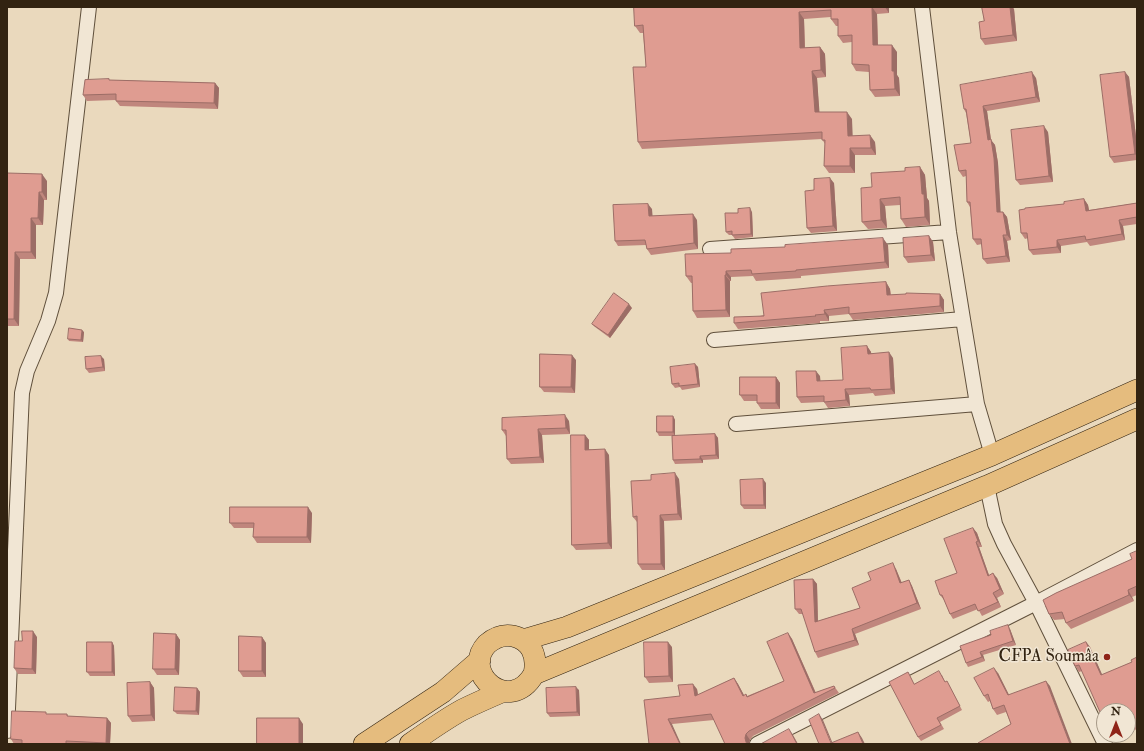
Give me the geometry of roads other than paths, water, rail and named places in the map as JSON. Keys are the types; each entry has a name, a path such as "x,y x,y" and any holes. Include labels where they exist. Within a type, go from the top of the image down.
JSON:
{"highway":[{"path":"524,640 568,627 992,455 1137,390"},
{"path":"534,674 987,486 1137,419"},
{"path":"503,636 517,637 524,640 529,645 535,659 536,666 534,674 530,680 519,689 512,691 504,691 491,686 485,680 480,667 480,660 485,647 496,638 503,636"},
{"path":"364,744 443,692 480,660"},
{"path":"410,744 462,710 504,691"}],"street":[{"path":"7,731 22,393 27,371 48,321 56,292 89,7"},
{"path":"922,7 950,232 963,319 977,404 992,455"},
{"path":"710,249 950,232"},
{"path":"714,340 963,319"},
{"path":"736,424 977,404"},
{"path":"987,486 995,524 1004,544 1036,603 1105,744"},
{"path":"757,744 1036,603 1137,550"}],"place":[{"name":"CFPA Soumâa","path":"1107,657"}]}
